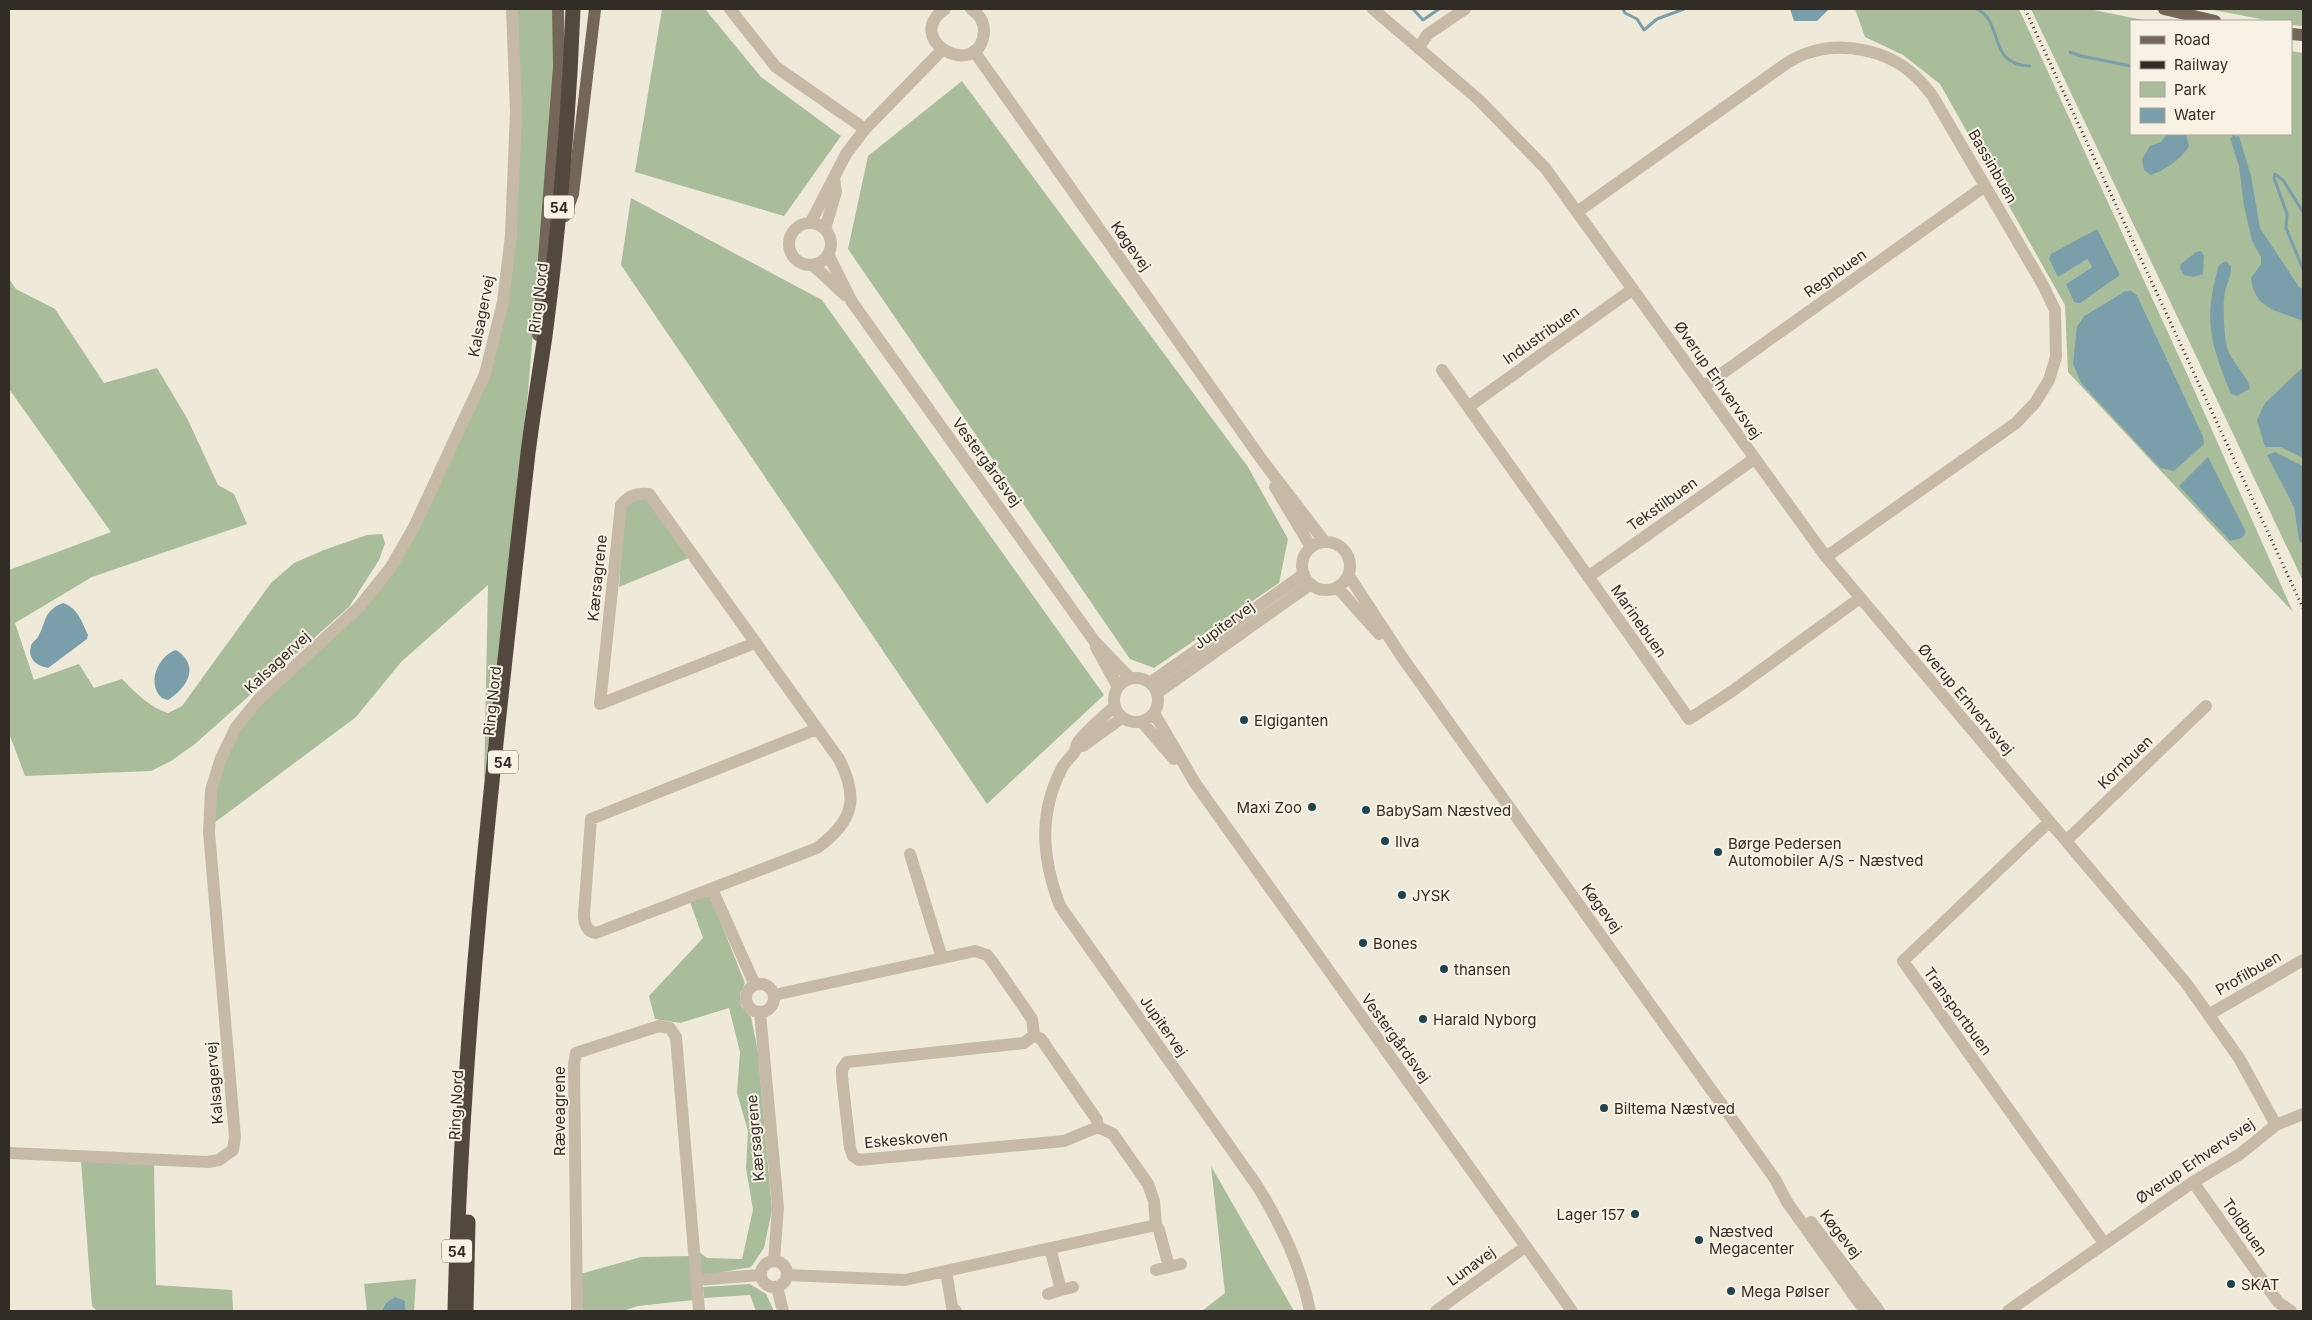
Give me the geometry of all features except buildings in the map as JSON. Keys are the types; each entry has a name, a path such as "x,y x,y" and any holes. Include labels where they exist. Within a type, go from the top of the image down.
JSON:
{"highway":[{"name":"Ring Nord","path":"534,403 559,215 573,9"},
{"name":"54","path":"566,216 580,9"},
{"name":"Ring Nord","path":"466,1311 475,1076 494,843 566,216"},
{"name":"54","path":"454,1311 464,1094 474,968 502,683 534,403"}],"main road":[{"path":"534,403 559,67 558,9"},
{"path":"566,216 573,194 595,9"},
{"path":"2164,9 2212,20"}],"street":[{"name":"Kalsagervej","path":"9,1153 208,1162 219,1160 233,1150 235,1137 209,832 211,790 221,758 236,727 259,699 358,607 391,567 414,527 485,374 503,302 511,235 516,112 512,9"},
{"path":"730,9 776,67 865,129"},
{"path":"945,9 937,16 933,32 936,42 942,50 958,56 974,51 979,46 984,34 979,11"},
{"name":"Øverup Erhvervsvej","path":"1373,9 1479,100 1546,169 1826,557 2186,983 2210,1014 2238,1058 2276,1125 2240,1154 2193,1182 2008,1311"},
{"path":"1418,48 1428,34 1465,9"},
{"name":"Bassinbuen","path":"1577,212 1787,63 1808,53 1836,47 1860,49 1886,56 1914,74 1932,95 2043,285 2055,310 2056,357 2049,380 2035,403 2016,423 1826,557"},
{"path":"834,178 836,192 826,229 831,241 828,254 819,263 813,265 799,262 794,258 788,245 789,238 795,228 811,222 846,154 865,129 942,50"},
{"name":"Køgevej","path":"974,51 1262,460 1324,541"},
{"name":"Regnbuen","path":"1703,387 1985,186"},
{"path":"811,222 826,229"},
{"name":"Vestergårdsvej","path":"828,254 852,302 1095,642 1130,678"},
{"name":"Vestergårdsvej","path":"813,265 852,302"},
{"name":"Industribuen","path":"1468,407 1633,289"},
{"name":"Marinebuen","path":"1442,370 1689,719 1731,692 1860,598"},
{"name":"Tekstilbuen","path":"1588,577 1754,459"},
{"name":"Køgevej","path":"1262,460 1310,547"},
{"name":"Kærsagrene","path":"755,643 600,704 621,505 627,497 640,493 650,494 755,643 817,729 838,759 852,791 848,813 841,826 829,840 818,848 596,933 591,932 584,922 591,819 817,729"},
{"path":"1324,541 1338,544 1344,549 1350,562 1348,576 1337,587 1321,589 1307,579 1302,562 1310,547 1324,541"},
{"name":"Køgevej","path":"1348,576 1402,657 1775,1179 1796,1203 1879,1311"},
{"name":"Jupitervej","path":"1154,688 1307,579"},
{"name":"Køgevej","path":"1337,587 1402,657"},
{"name":"Vestergårdsvej","path":"1095,642 1097,650 1118,687"},
{"path":"1130,678 1141,678 1154,688 1158,700 1154,713 1142,722 1135,723 1122,718 1114,707 1113,700 1118,687 1130,678"},
{"name":"Kornbuen","path":"2066,841 2206,706"},
{"name":"Jupitervej","path":"1074,752 1077,743 1114,707"},
{"name":"Vestergårdsvej","path":"1154,713 1195,783 1572,1311"},
{"name":"Jupitervej","path":"1122,718 1074,752 1062,767 1052,793 1044,826 1044,849 1050,881 1060,906 1258,1187 1280,1224 1292,1252 1310,1311"},
{"name":"Vestergårdsvej","path":"1142,722 1195,783"},
{"name":"Transportbuen","path":"2049,822 1903,962 2104,1243"},
{"path":"910,854 942,958"},
{"path":"712,889 755,985"},
{"path":"774,995 975,951 987,955 1032,1019 1034,1034 1041,1038 1097,1120 1098,1127 1113,1134 1148,1184 1154,1201 1156,1225 1160,1230 1175,1266 1156,1270"},
{"name":"Profilbuen","path":"2210,1014 2303,960"},
{"path":"755,985 765,985 774,995 773,1005 766,1012 760,1013 752,1010 746,999 748,991 755,985"},
{"name":"Kærsagrene","path":"760,1013 778,1207 774,1261"},
{"name":"Ræveagrene","path":"577,1311 574,1064 576,1053 659,1026 670,1028 676,1037 700,1311"},
{"name":"Eskeskoven","path":"1034,1034 1024,1043 1018,1044 847,1062 842,1069 842,1077 850,1148 853,1156 859,1160 866,1160 1064,1141 1098,1127"},
{"path":"2276,1125 2303,1114"},
{"name":"Køgevej","path":"1775,1179 1787,1202 1865,1311"},
{"name":"Toldbuen","path":"2193,1182 2278,1302 2291,1311"},
{"path":"787,1275 905,1280 1156,1225"},
{"name":"Lunavej","path":"1436,1311 1526,1247"},
{"path":"1048,1294 1067,1289 1050,1248"},
{"path":"774,1261 785,1267 787,1275 784,1283 776,1287 768,1286 760,1275 763,1267 774,1261"},
{"path":"946,1271 952,1307 956,1311"},
{"path":"696,1280 760,1275"},
{"path":"776,1287 782,1311"}],"green space":[{"path":"518,9 553,9 555,70 527,404 484,783 488,585 401,662 356,717 214,823 215,791 225,758 240,729 262,700 396,567 490,374 508,301"},
{"path":"662,9 705,9 761,77 841,136 784,216 635,172"},
{"path":"1855,9 2019,9 2187,374 2293,612 2068,372 2065,305 1940,84 1903,55 1865,37","holes":["2087,259 2120,275 2066,284 2092,267","2130,290 2137,295 2203,436 2077,326 2084,316 2125,291"]},
{"path":"2031,9 2089,9 2143,20 2130,20 2130,135 2292,135 2292,51 2303,53 2303,581"},
{"path":"2208,9 2303,9 2303,26 2292,25 2292,20 2266,20"},
{"path":"962,81 1248,467 1288,539 1279,583 1154,668 1130,659 848,249 868,156"},
{"path":"631,198 822,300 1104,695 987,804 621,265"},
{"path":"9,279 16,289 55,309 104,383 157,368 187,418 218,485 234,494 247,524 92,577 15,623 34,680 79,664 94,688 122,679 149,703 168,713 182,706 271,583 294,563 367,535 382,534 385,543 379,560 349,607 195,744 171,761 151,771 25,776 9,733 9,570 111,532 9,389"},
{"path":"647,499 689,558 619,587 624,507 630,500"},
{"path":"709,893 745,983 740,994 741,1006 751,1017 758,1052 772,1210 764,1248 751,1267 701,1276 699,1252 707,1258 742,1259 753,1210 746,1168 748,1131 737,1093 740,1052 729,1008 680,1023 655,1019 649,996 703,938 690,902"},
{"path":"81,1161 154,1163 156,1285 232,1290 233,1311 97,1311 92,1306"},
{"path":"1211,1166 1294,1311 1202,1311 1225,1293"},
{"path":"690,1256 694,1300 638,1306 623,1311 581,1311 580,1274 641,1257"},
{"path":"416,1279 414,1311 406,1311 405,1301 385,1304 382,1311 367,1311 364,1284"},
{"path":"750,1284 766,1294 774,1311 756,1311 750,1295 704,1298 703,1287"}],"water":[{"path":"1790,9 1829,9 1817,21 1794,21"},
{"path":"2166,135 2186,135 2189,146 2173,164 2151,175 2144,170 2142,159 2150,146 2161,142"},
{"path":"2239,136 2251,176 2260,228 2299,287 2303,289 2303,321 2276,311 2262,303 2253,288 2251,278 2261,264 2261,257 2252,241 2244,206 2239,166 2230,138"},
{"path":"2097,229 2120,275 2080,303 2074,302 2066,284 2092,267 2087,259 2058,277 2049,259 2051,254"},
{"path":"2201,251 2204,256 2203,274 2193,277 2184,275 2180,269 2181,264 2196,252"},
{"path":"2226,261 2231,266 2224,300 2226,342 2230,355 2246,378 2250,389 2237,396 2231,394 2218,360 2211,331 2210,316 2214,284 2219,265"},
{"path":"2130,290 2137,295 2203,436 2204,444 2174,471 2160,468 2081,383 2073,364 2077,326 2084,316 2125,291"},
{"path":"2303,367 2303,458 2281,447 2265,447 2257,420 2265,403"},
{"path":"2275,452 2303,466 2303,545 2299,540 2294,507 2267,455"},
{"path":"2208,457 2246,532 2242,538 2230,541 2179,486"},
{"path":"63,603 72,608 79,616 88,635 87,639 48,668 44,667 37,664 30,655 31,646 38,637 46,617 52,609"},
{"path":"176,650 184,656 189,670 181,689 168,700 162,698 157,692 155,685 156,671 164,658"},
{"path":"395,1297 405,1301 406,1311 382,1311 385,1304"}],"waterway":[{"path":"1413,9 1423,20 1439,9"},
{"path":"1623,9 1625,13 1637,19 1644,30 1657,19 1684,9"},
{"path":"1977,9 1986,15 2001,51 2007,58 2016,64 2030,66"},
{"path":"2070,52 2130,66"},
{"path":"2303,212 2283,180 2275,174 2274,178 2287,214 2286,228 2303,269"}],"railway":[{"path":"2025,9 2303,608"}],"place":[{"name":"Elgiganten","path":"1244,720"},
{"name":"Maxi Zoo","path":"1312,807"},
{"name":"BabySam Næstved","path":"1366,810"},
{"name":"Ilva","path":"1385,841"},
{"name":"Børge Pedersen Automobiler A/S - Næstved","path":"1718,852"},
{"name":"JYSK","path":"1402,895"},
{"name":"Bones","path":"1363,943"},
{"name":"thansen","path":"1444,969"},
{"name":"Harald Nyborg","path":"1423,1019"},
{"name":"Biltema Næstved","path":"1604,1108"},
{"name":"Lager 157","path":"1635,1214"},
{"name":"Næstved Megacenter","path":"1699,1240"},
{"name":"SKAT","path":"2231,1284"},
{"name":"Mega Pølser","path":"1731,1291"}]}
